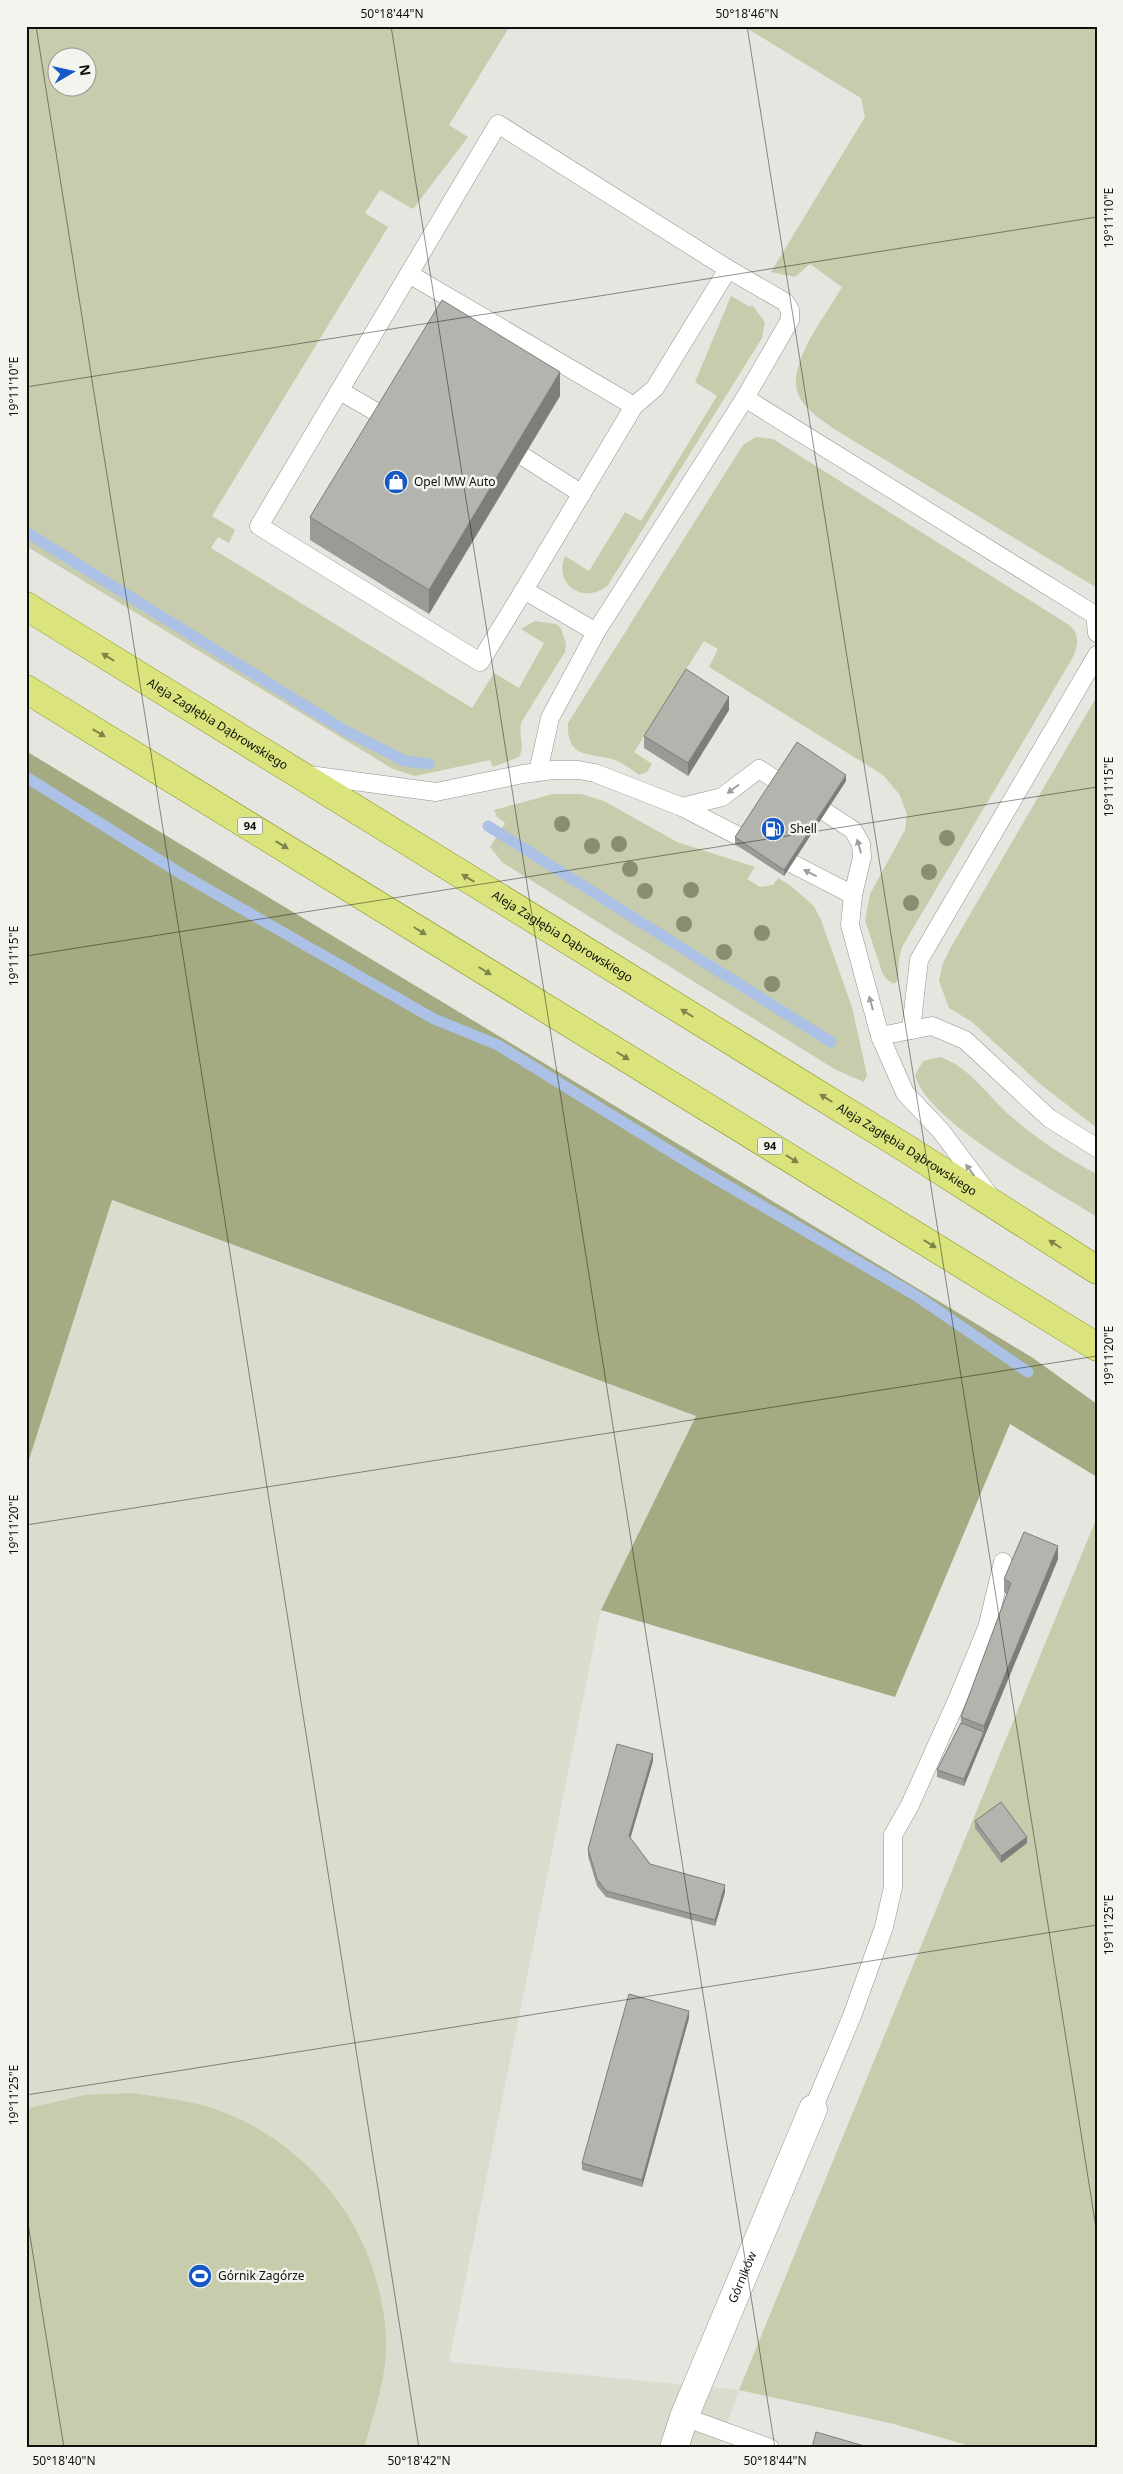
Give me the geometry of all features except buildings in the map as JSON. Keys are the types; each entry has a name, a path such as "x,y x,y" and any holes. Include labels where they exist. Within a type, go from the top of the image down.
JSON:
{"main road":[{"name":"Aleja Zagłębia Dąbrowskiego","path":"26,606 907,1149 999,1210 1097,1270"},
{"name":"94","path":"26,689 1097,1347"}],"street":[{"name":"Górników","path":"674,2448 684,2418 813,2109"}],"lane":[{"path":"538,772 550,718 596,632 745,398 790,320 790,310 785,302 728,269 498,124 259,526 480,662 634,406 655,388 728,269"},
{"path":"409,274 634,406"},
{"path":"340,391 385,416"},
{"path":"745,398 1094,615 1097,633"},
{"path":"524,457 582,494"},
{"path":"524,590 596,632"},
{"path":"911,1030 919,960 1097,655"},
{"path":"682,807 722,797 759,769 853,830 861,844 862,857 853,895 850,925 880,1036 905,1092 941,1131 999,1210"},
{"path":"297,773 436,792 538,772 578,770 595,773 682,807 853,895"},
{"path":"880,1036 932,1026 965,1040 1049,1118 1097,1148"},
{"path":"813,2109 852,2016 884,1927 893,1887 894,1834 910,1804 958,1698 987,1628 1002,1562"},
{"path":"684,2418 770,2448"}],"shaded area":[{"path":"111,1200 696,1416 601,1610 449,2362 739,2390 718,2448 26,2448 26,1469"}],"green space":[{"path":"26,26 510,26 449,125 468,137 413,209 380,190 365,213 388,227 212,516 235,530 229,543 218,537 211,548 472,708 494,673 519,688 544,643 521,629 535,621 556,624 561,628 566,644 565,652 522,721 520,730 522,748 519,757 493,767 490,760 415,776 393,769 26,546"},
{"path":"743,26 1097,26 1097,588 834,429 812,413 799,397 796,379 804,352 842,287 810,264 795,277 771,272 865,117 861,98"},
{"path":"731,296 750,307 752,305 765,322 762,338 608,585 599,591 590,593 581,593 573,589 567,584 563,576 562,567 565,556 589,571 625,512 641,521 717,396 695,382"},
{"path":"756,437 773,439 1071,626 1076,634 1077,642 1073,657 902,947 899,958 898,980 894,984 886,979 882,972 865,920 870,894 905,830 907,815 900,795 883,775 709,667 718,649 704,641 634,752 652,764 647,772 639,775 616,760 580,751 574,748 568,734 568,723 743,445"},
{"path":"1097,696 1097,1128 1040,1084 972,1022 949,1008 939,981 943,963 951,947"},
{"path":"26,751 1033,1358 1097,1404 1097,1477 1010,1424 895,1697 601,1610 696,1416 112,1200 26,1469"},
{"path":"553,794 581,794 604,801 677,842 755,867 747,879 760,887 773,885 778,878 791,886 814,906 821,920 852,1007 867,1075 864,1082 836,1070 503,863 490,847 505,823 497,817 494,810"},
{"path":"940,1057 960,1067 1007,1113 1039,1139 1097,1174 1097,1217 994,1154 942,1113 924,1093 915,1075 923,1061"},
{"path":"1097,1517 1097,2448 977,2448 894,2424 739,2390"},
{"name":"Górnik Zagórze","path":"132,2093 181,2100 205,2106 228,2114 261,2131 291,2151 317,2175 339,2203 358,2233 372,2265 381,2300 386,2337 383,2379 364,2448 26,2448 26,2109 85,2095"}],"waterway":[{"path":"26,532 344,730 405,761 429,764"},
{"path":"26,777 183,875 434,1019 498,1045 699,1169 915,1295 1028,1372"},
{"path":"488,826 831,1042"}],"place":[{"name":"Opel MW Auto","path":"396,482"},
{"name":"Shell","path":"773,829"},
{"name":"Górnik Zagórze","path":"200,2276"}]}
